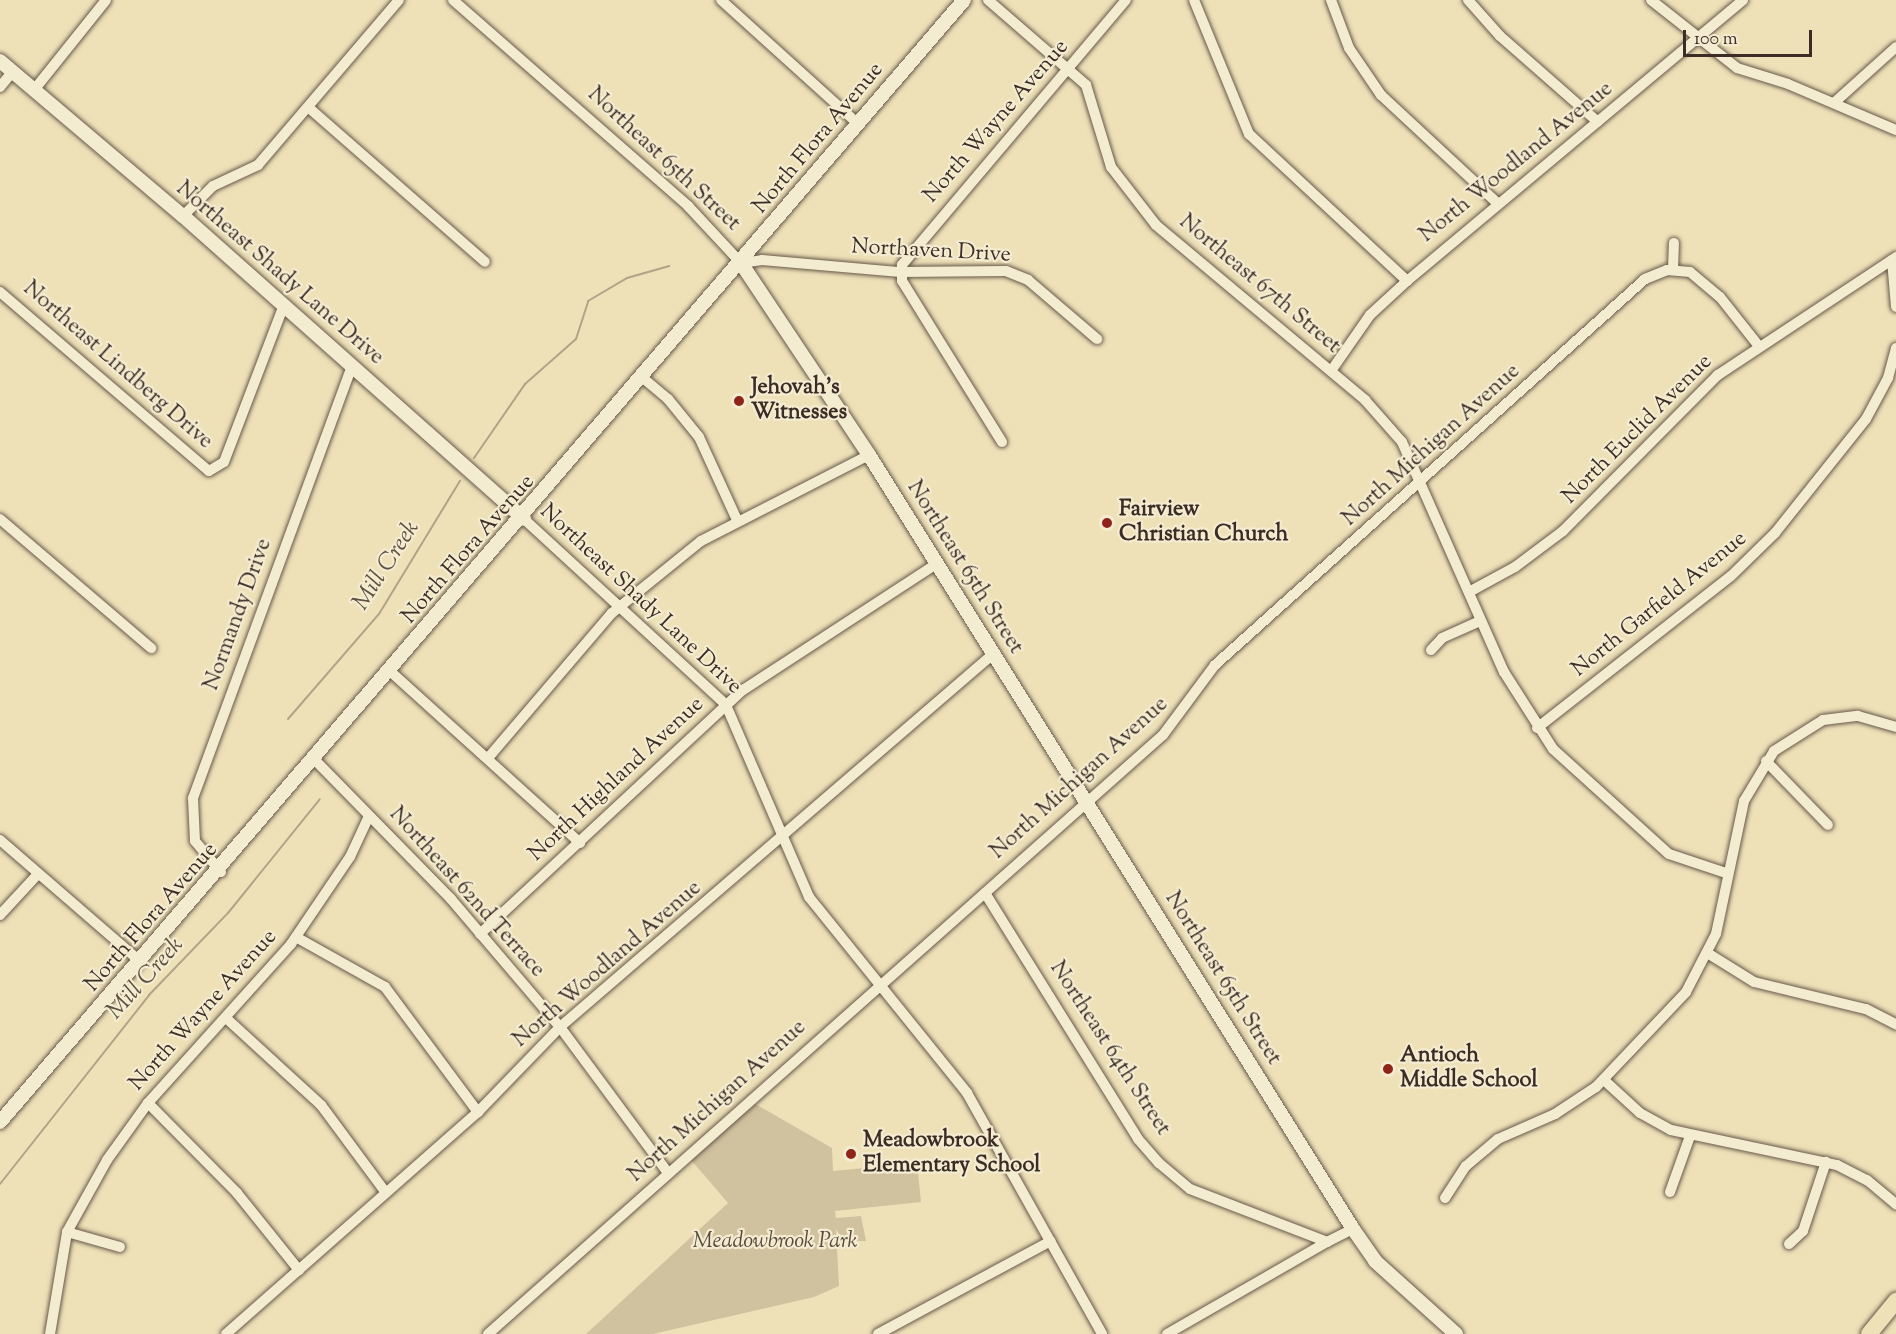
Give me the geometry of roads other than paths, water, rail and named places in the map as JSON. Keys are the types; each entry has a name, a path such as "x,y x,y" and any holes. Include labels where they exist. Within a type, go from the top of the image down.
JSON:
{"main road":[{"path":"1869,1334 1896,1301"}],"street":[{"path":"34,90 106,0"},
{"path":"183,216 205,192 258,165 399,0"},
{"name":"Northeast 65th Street","path":"453,0 688,206 741,263 869,456 1353,1229"},
{"path":"721,0 858,124"},
{"name":"North Flora Avenue","path":"0,1122 221,872 964,0"},
{"name":"Northeast 67th Street","path":"988,0 1069,69 1089,90 1111,167 1138,204 1388,423 1422,480 1480,621 1537,728 1576,774 1669,854 1726,873"},
{"name":"North Wayne Avenue","path":"900,272 906,258 1126,0"},
{"path":"1194,0 1249,134 1407,281"},
{"path":"1331,0 1349,48 1381,95 1496,202"},
{"path":"1468,0 1500,36 1598,122"},
{"path":"1651,0 1697,41 1737,68 1835,102 1896,130"},
{"name":"North Woodland Avenue","path":"1331,371 1370,315 1407,281 1496,202 1598,122 1743,0"},
{"path":"1835,102 1896,48"},
{"name":"Northeast Shady Lane Drive","path":"0,61 284,305 524,519 616,609 726,705 809,897 877,987 967,1092 1102,1334"},
{"path":"0,87 12,72"},
{"path":"308,107 485,262"},
{"path":"1674,243 1673,270 1690,272 1711,288 1758,345"},
{"path":"1894,259 1896,307"},
{"name":"North Euclid Avenue","path":"1469,592 1515,567 1563,531 1695,394 1758,345 1894,259"},
{"name":"Northaven Drive","path":"741,263 762,260 900,272 1012,272 1096,339"},
{"name":"North Michigan Avenue","path":"488,1334 985,893 1084,800 1174,724 1215,665 1645,279 1673,270"},
{"path":"900,272 1002,442"},
{"name":"Northeast Lindberg Drive","path":"0,292 209,471 224,462 284,305"},
{"name":"North Garfield Avenue","path":"1537,728 1761,548 1866,419 1896,354 1896,348"},
{"name":"Normandy Drive","path":"221,872 195,842 193,798 352,366"},
{"path":"643,378 668,399 699,437 736,518"},
{"path":"488,758 616,609 736,518 869,456"},
{"path":"0,519 151,648"},
{"name":"North Highland Avenue","path":"480,934 726,705 936,564"},
{"path":"1431,650 1442,638 1480,621"},
{"name":"North Woodland Avenue","path":"226,1334 478,1112 560,1028 783,838 993,654"},
{"path":"391,672 580,843"},
{"path":"1445,1198 1455,1178 1490,1145 1571,1105 1604,1080 1673,1008 1709,954 1738,817 1766,761 1797,732 1823,720 1858,716 1896,727"},
{"name":"Northeast 62nd Terrace","path":"315,760 480,934 560,1028 668,1173"},
{"path":"1766,761 1828,825"},
{"name":"North Wayne Avenue","path":"50,1334 67,1232 107,1160 148,1103 296,937 350,857 369,816"},
{"path":"0,840 141,962"},
{"path":"0,915 38,874"},
{"name":"Northeast 64th Street","path":"985,893 1159,1163 1190,1189 1327,1242"},
{"path":"296,937 385,987 478,1112"},
{"path":"1709,954 1754,982 1866,1009 1896,1024"},
{"path":"226,1018 321,1105 386,1193"},
{"path":"1604,1080 1641,1113 1690,1136 1826,1162 1867,1180 1896,1204"},
{"path":"148,1103 237,1193 299,1270"},
{"path":"1670,1192 1690,1136"},
{"path":"1790,1245 1803,1232 1826,1162"},
{"path":"1167,1334 1353,1229 1375,1261 1454,1333"},
{"path":"67,1232 120,1247"},
{"path":"878,1334 1051,1241"}],"waterway":[{"name":"Mill Creek","path":"474,458 525,384 576,339 588,301 627,278 669,266"},
{"name":"Mill Creek","path":"288,719 379,614 460,481"},
{"name":"Mill Creek","path":"0,1184 149,995 228,913 320,799"}],"place":[{"name":"Jehovah's Witnesses","path":"739,401"},
{"name":"Fairview Christian Church","path":"1107,523"},
{"name":"Antioch Middle School","path":"1388,1069"},
{"name":"Meadowbrook Elementary School","path":"851,1154"}],"park label":[{"name":"Meadowbrook Park","path":"775,1243"}]}
